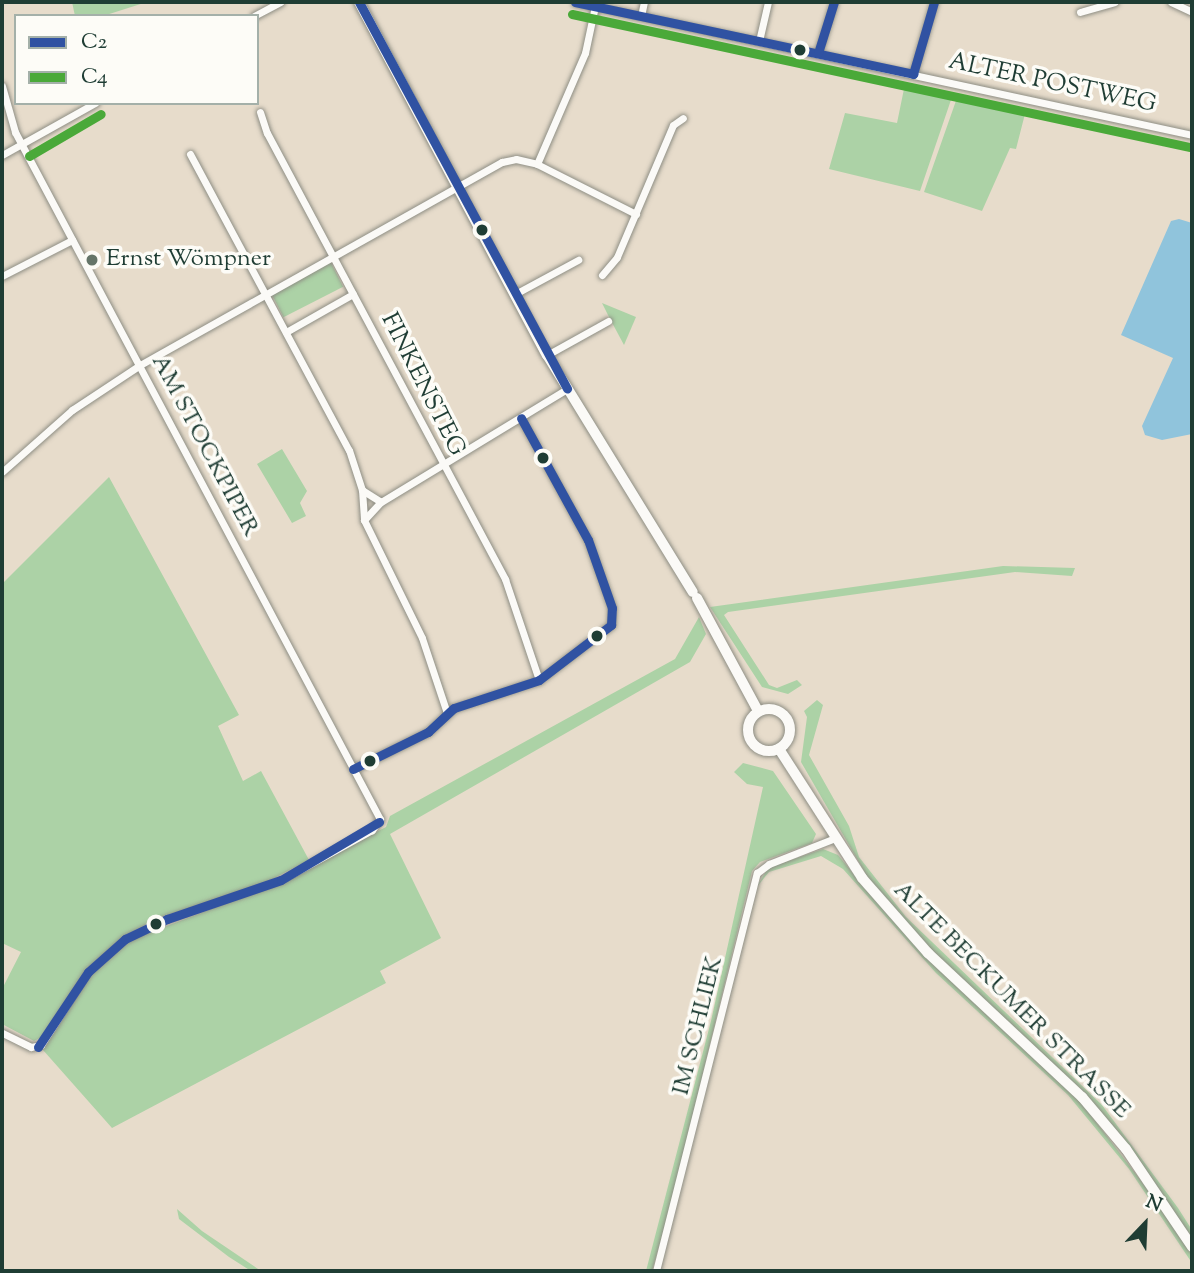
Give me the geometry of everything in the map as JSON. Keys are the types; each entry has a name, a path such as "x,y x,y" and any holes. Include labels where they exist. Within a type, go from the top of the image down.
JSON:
{"street":[{"path":"258,14 280,2"},
{"path":"359,2 547,355 695,595 758,711"},
{"name":"ALTER POSTWEG","path":"575,2 1192,135"},
{"path":"641,16 644,2"},
{"path":"759,41 768,2"},
{"path":"818,53 834,2"},
{"path":"913,74 934,2"},
{"path":"1080,12 1115,2"},
{"path":"1171,2 1192,12"},
{"path":"537,164 585,53 595,6"},
{"name":"AM STOCKPIPER","path":"2,86 23,145 379,822 281,880 167,919 125,939 88,972 38,1047 2,1033"},
{"path":"2,155 92,105"},
{"name":"FINKENSTEG","path":"260,112 509,590 539,680"},
{"path":"602,275 617,257 673,125 683,118"},
{"path":"190,153 349,450 362,490 364,520 422,638 447,713"},
{"path":"2,472 72,410 140,365 502,162 516,159 537,164 636,214"},
{"path":"2,276 72,240"},
{"path":"515,294 579,260"},
{"path":"286,332 353,294"},
{"path":"547,355 608,321"},
{"path":"364,520 381,502 567,389"},
{"path":"353,769 428,732 447,713 539,680 608,629 613,614 588,540 521,418"},
{"path":"362,490 381,502"},
{"path":"776,709 789,723 789,738 779,749 765,751 749,739 750,720 758,711 776,709"},
{"name":"ALTE BECKUMER STRASSE","path":"779,749 862,878 928,953 1082,1097 1126,1149 1192,1247"},
{"name":"IM SCHLIEK","path":"656,1271 757,873 769,863 835,838"}],"green space":[{"path":"72,2 147,2 109,14 75,14"},
{"path":"905,84 953,94 920,191 829,169 845,113 897,123"},
{"path":"958,95 1026,110 1016,149 1010,148 982,211 924,192"},
{"path":"330,261 343,287 283,317 270,291"},
{"path":"602,303 636,317 624,345 609,317"},
{"path":"282,449 307,491 300,503 306,516 292,523 257,464"},
{"path":"109,477 239,715 218,726 243,781 261,771 309,860 259,886 163,916 123,936 85,970 44,1036 34,1041 2,1024 2,989 21,952 2,943 2,584"},
{"path":"1003,566 1075,568 1072,576 1015,572 728,612 724,615 769,685 777,688 797,680 802,685 788,694 762,687 710,607"},
{"path":"699,617 706,634 690,662 390,834 441,938 380,971 386,983 112,1128 43,1050 91,974 127,941 270,887 386,827 390,816 675,659"},
{"path":"817,700 823,705 809,755 849,826 859,857 906,917 1102,1105 1178,1208 1192,1230 1192,1242 1082,1092 932,950 871,883 801,762 807,717 804,711"},
{"path":"743,763 773,771 816,834 812,843 760,862 752,871 673,1196 652,1271 646,1271 711,1021 763,787 747,784 734,772"},
{"path":"823,849 838,855 870,894 1080,1101 1161,1207 1192,1254 1192,1263 1129,1169 1068,1095 936,973 843,869 821,856 769,872 756,888 768,868"},
{"path":"177,1209 202,1231 261,1271 251,1271 229,1257 179,1219"}],"water":[{"path":"1179,219 1192,223 1192,434 1162,440 1145,435 1142,426 1173,358 1121,335 1171,221"}],"transit line":[{"name":"C2","path":"359,2 567,389"},
{"name":"C2","path":"575,2 913,74 934,2"},
{"name":"C2","path":"818,53 834,2"},
{"name":"C4","path":"572,14 1189,147"},
{"name":"C4","path":"29,156 101,114"},
{"name":"C2","path":"353,769 428,732 454,708 539,680 611,625 612,608 588,540 521,418"},
{"name":"C2","path":"38,1047 88,972 125,939 167,919 281,880 379,822"}],"place":[{"name":"Ernst Wömpner","path":"92,260"}]}
